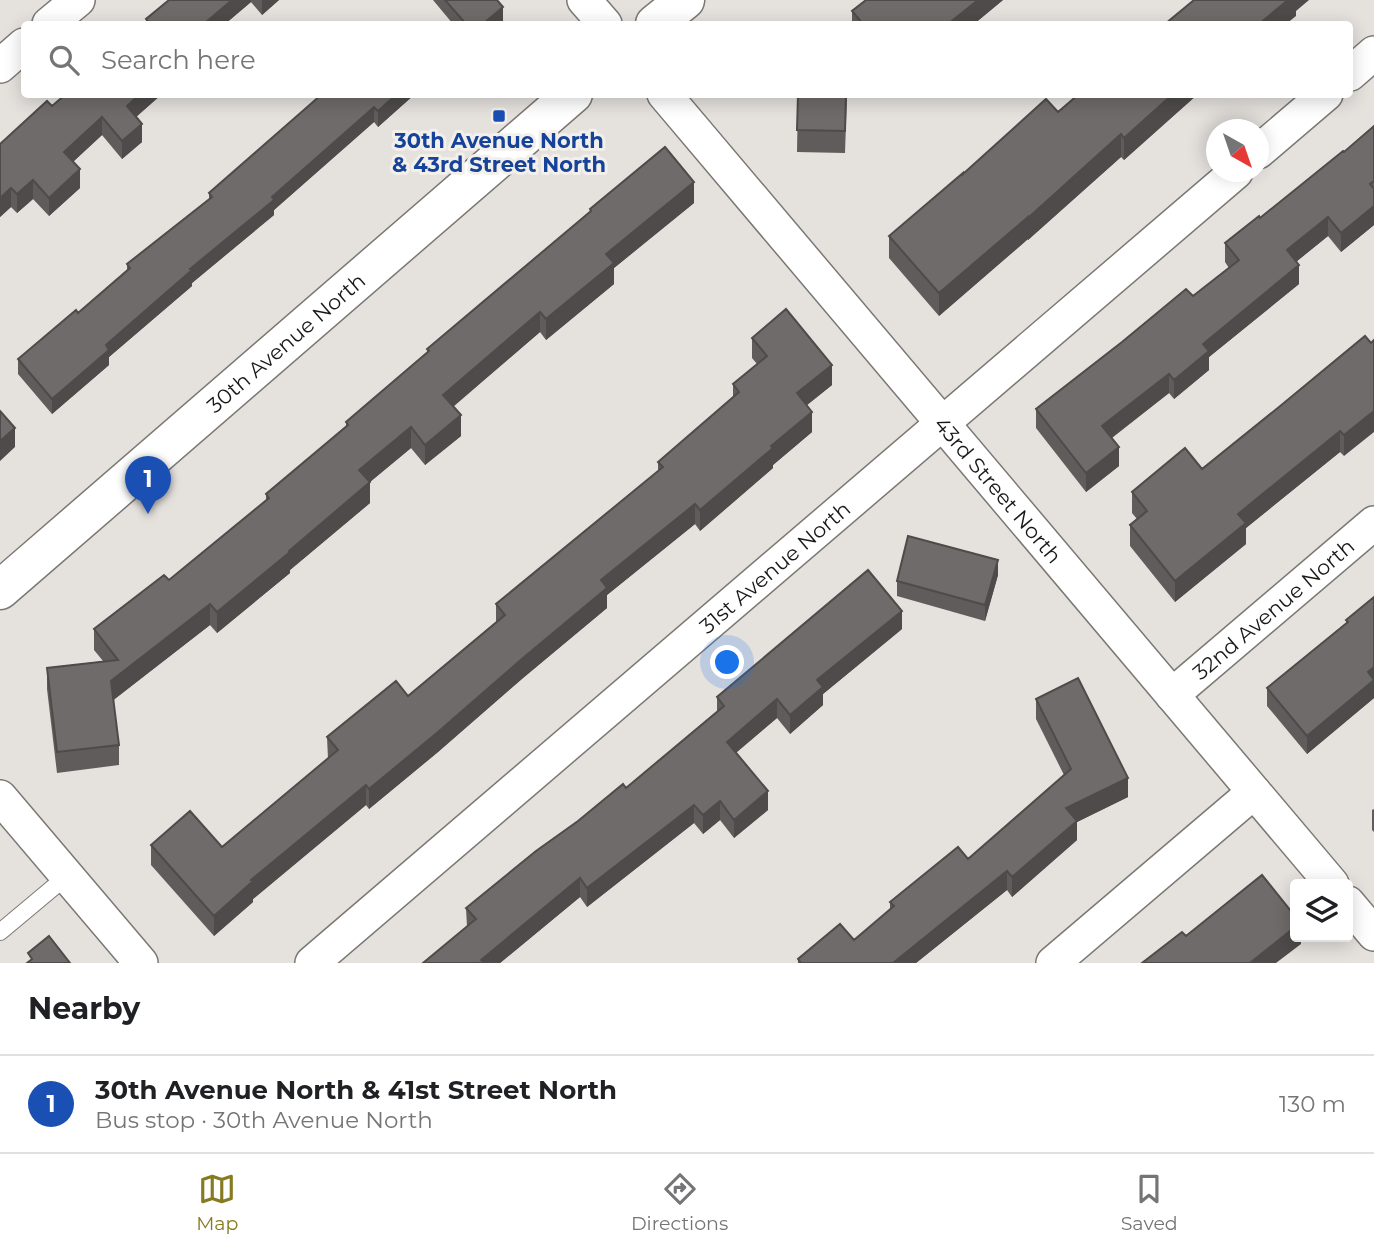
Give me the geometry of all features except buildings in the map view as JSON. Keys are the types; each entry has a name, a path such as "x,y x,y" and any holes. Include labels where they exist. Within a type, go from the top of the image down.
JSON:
{"street":[{"path":"53,21 78,0"},
{"path":"584,0 602,21"},
{"path":"659,21 685,0"},
{"path":"0,66 21,48"},
{"path":"1353,71 1374,53"},
{"name":"30th Avenue North","path":"0,590 568,98"},
{"name":"43rd Street North","path":"667,98 1328,879"},
{"path":"1269,143 1321,98"},
{"name":"31st Avenue North","path":"312,963 1224,182"},
{"name":"32nd Avenue North","path":"1172,695 1374,523"},
{"path":"1053,963 1254,792"},
{"path":"0,797 141,963"},
{"path":"1353,909 1374,934"}],"lane":[{"path":"0,932 67,876"}],"place":[{"name":"30th Avenue North & 43rd Street North","path":"499,116"},
{"name":"30th Avenue North & 41st Street North","path":"148,514"}]}
